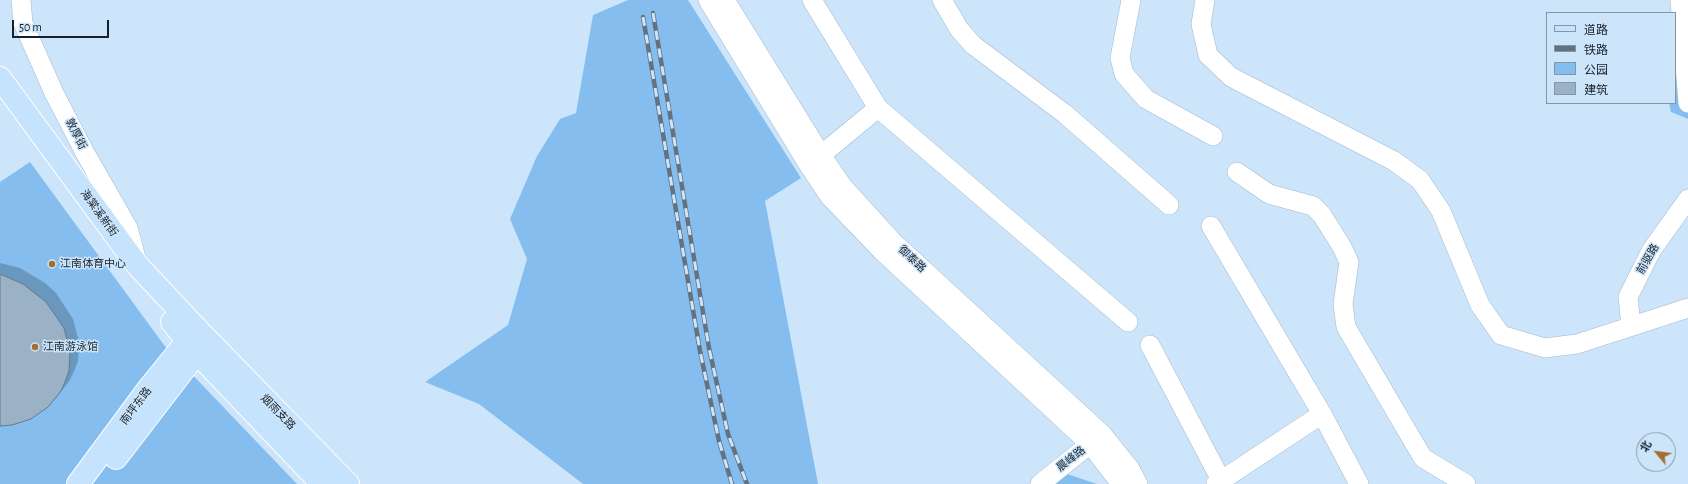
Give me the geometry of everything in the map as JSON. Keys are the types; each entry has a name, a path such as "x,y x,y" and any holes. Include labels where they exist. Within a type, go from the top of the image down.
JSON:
{"main road":[{"name":"海棠溪新街","path":"0,78 138,266 168,299 197,340"},
{"name":"海棠溪新街","path":"0,96 144,288 197,340"},
{"name":"南坪东路","path":"78,484 155,393 197,340"},
{"name":"烟雨支路","path":"197,340 322,484"},
{"name":"烟雨支路","path":"197,340 348,484"},
{"name":"南坪东路","path":"96,484 155,393"}],"street":[{"name":"敦厚街","path":"21,0 23,22 54,93 85,153 128,228 144,288"},
{"name":"御泰路","path":"708,0 808,164 830,197 882,251 1130,469 1138,484"},
{"name":"御泰路","path":"725,0 821,155 843,187 893,242 1096,439 1121,484"},
{"path":"812,0 878,108 1128,322"},
{"path":"942,0 959,29 973,45 1065,114 1169,205"},
{"path":"1131,0 1120,58 1124,74 1146,99 1213,136"},
{"path":"1205,0 1202,24 1208,55 1230,77 1394,161 1420,180 1441,211 1480,305 1501,335 1545,348 1577,344 1688,308"},
{"path":"1680,0 1688,103"},
{"path":"821,155 878,108"},
{"path":"1237,172 1269,194 1313,206 1322,214 1342,247 1349,262 1343,304 1346,327 1423,458 1466,484"},
{"name":"前驱路","path":"1631,326 1628,297 1651,251 1688,199"},
{"path":"1211,226 1322,414 1359,484"},
{"path":"128,228 168,299"},
{"path":"1150,345 1220,483 1322,414"},
{"name":"晨峰路","path":"1040,484 1096,439"}],"green space":[{"path":"628,0 688,0 801,178 765,201 818,484 583,484 479,404 425,382 508,325 527,259 510,219 537,156 560,119 576,113 593,15"},
{"path":"1688,19 1688,119 1671,112 1669,104 1676,104 1676,40"},
{"name":"江南体育中心","path":"30,162 164,345 297,484 0,484 0,182"},
{"path":"1067,474 1097,484 1055,484"}],"building":[{"name":"江南游泳馆","path":"0,274 23,284 46,302 64,328 70,352 69,371 65,382 61,391 48,407 31,419 12,425 1,426 0,426"}],"railway":[{"path":"653,13 709,348 728,434 747,484"},
{"path":"643,17 700,351 719,441 732,484"}],"place":[{"name":"江南体育中心","path":"52,264"},
{"name":"江南游泳馆","path":"35,347"}]}
